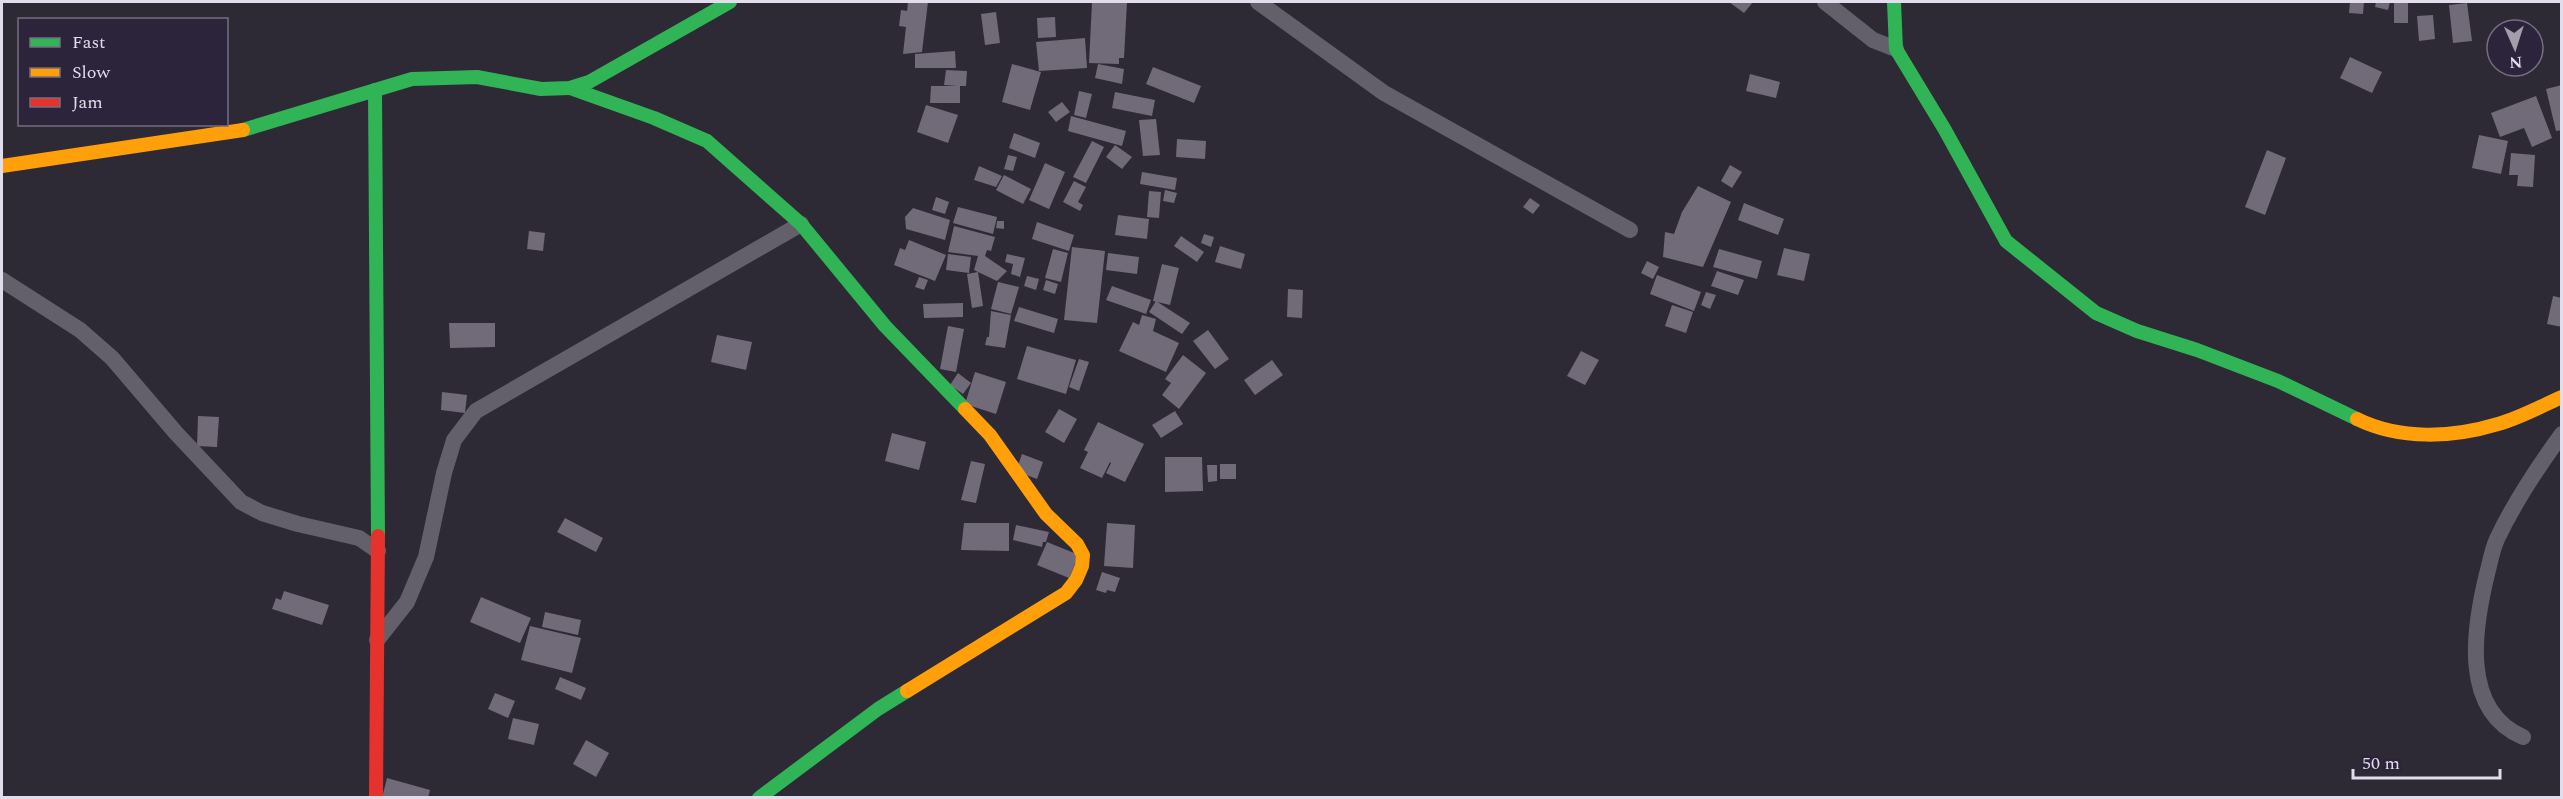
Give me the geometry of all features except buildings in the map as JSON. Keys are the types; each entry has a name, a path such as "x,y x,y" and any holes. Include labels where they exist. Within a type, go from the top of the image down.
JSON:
{"street":[{"path":"2,165 247,129 412,79 477,78 541,89 570,88 589,82 730,2"},
{"path":"1258,2 1384,93 1630,230"},
{"path":"1825,2 1873,40 1896,49"},
{"path":"1894,2 1896,49 1945,130 2006,241 2096,313 2137,331 2197,350 2278,381 2377,429 2416,435 2463,432 2499,424 2562,397"},
{"path":"570,88 654,118 707,141 801,224 885,326 990,435 1046,514 1081,548 1083,565 1074,585 1066,593 878,709 759,798"},
{"path":"375,90 378,551 375,798"},
{"path":"377,640 407,602 426,557 444,473 454,440 476,411 801,224"},
{"path":"2,280 80,330 112,358 176,433 241,502 262,513 298,524 359,538 378,551"},
{"path":"2523,737 2509,731 2493,714 2478,684 2475,646 2479,606 2496,541 2526,483 2562,434"}],"traffic: fast":[{"path":"243,130 412,79 477,77 541,89 570,88 589,82 730,2"},
{"path":"1894,2 1896,49 1945,130 2006,241 2096,313 2137,331 2197,350 2278,381 2357,419"},
{"path":"570,88 654,118 707,141 801,224 885,326 965,409"},
{"path":"375,90 378,536"},
{"path":"759,798 878,709 907,691"}],"traffic: slow":[{"path":"2,166 243,130"},
{"path":"2357,419 2374,426 2408,434 2445,434 2480,429 2506,421 2562,397"},
{"path":"907,691 1066,593 1076,580 1082,566 1083,555 1077,544 1046,514 990,435 965,409"}],"traffic: jam":[{"path":"376,798 378,536"}]}
